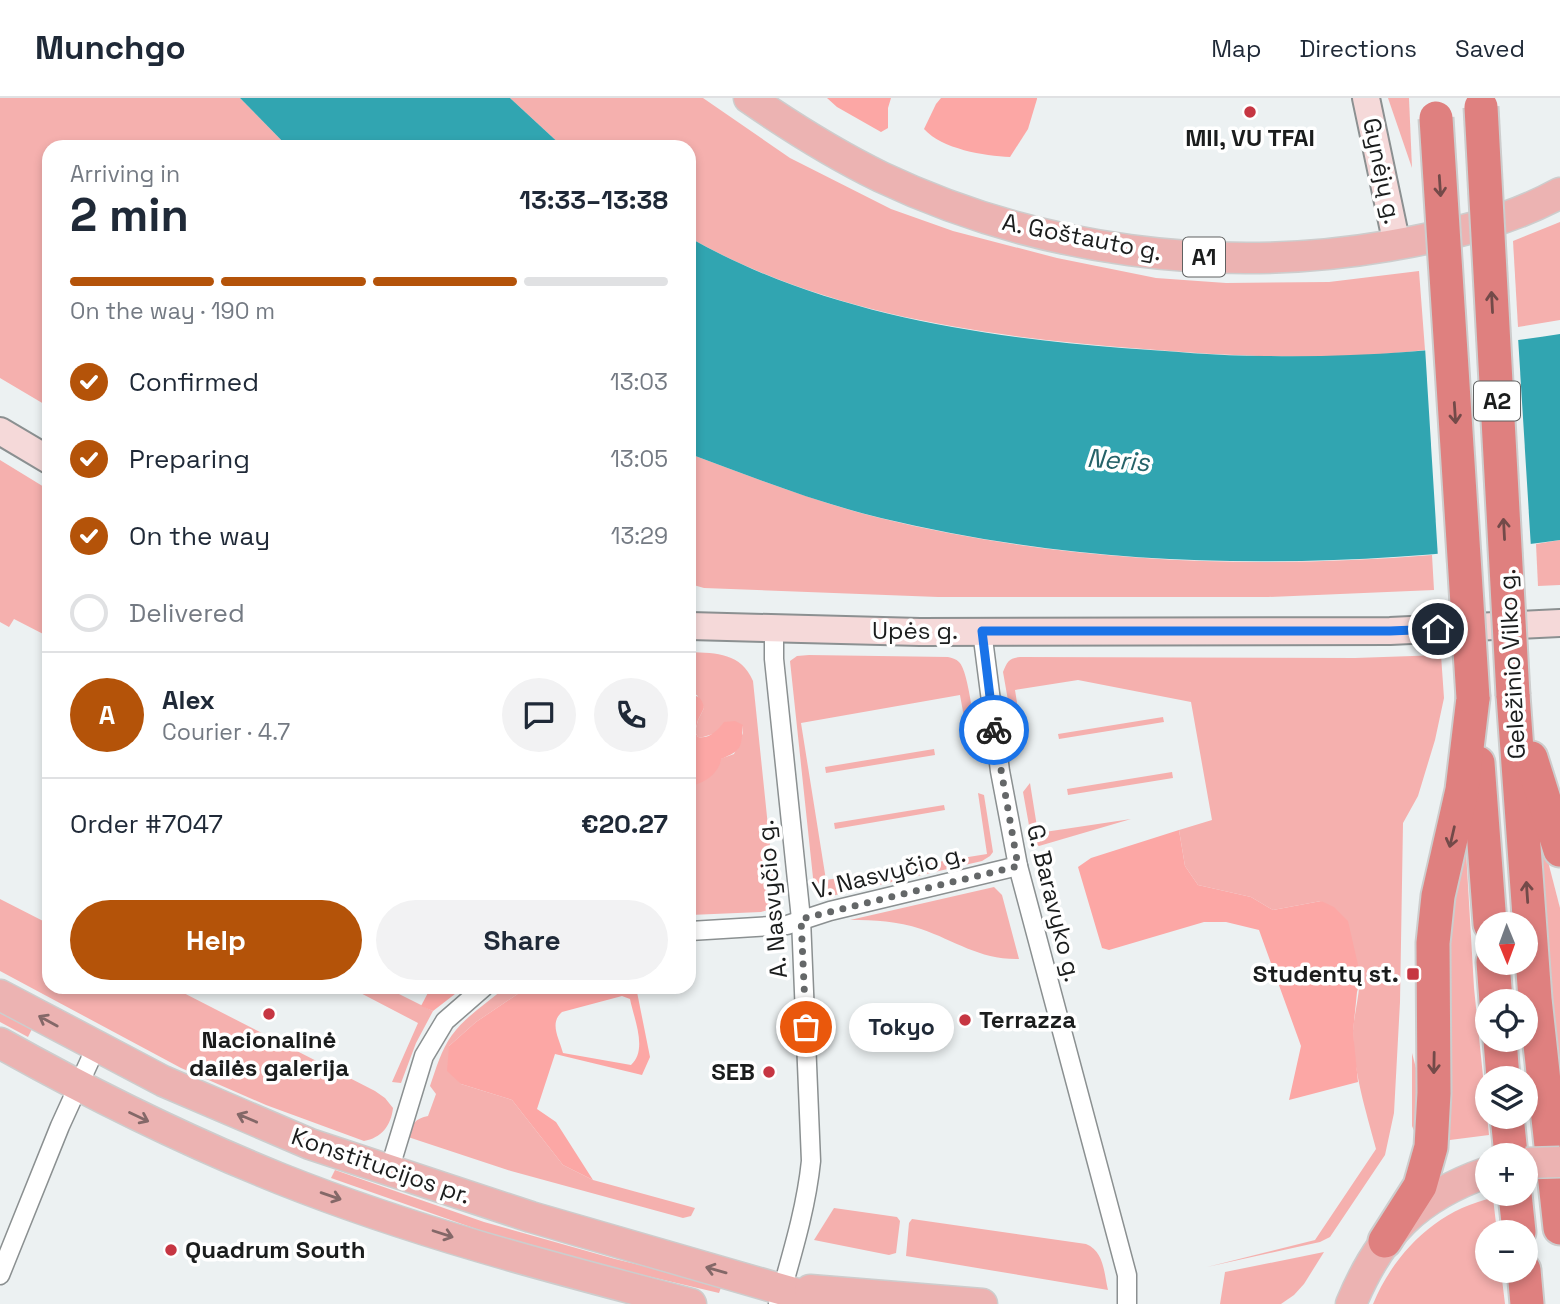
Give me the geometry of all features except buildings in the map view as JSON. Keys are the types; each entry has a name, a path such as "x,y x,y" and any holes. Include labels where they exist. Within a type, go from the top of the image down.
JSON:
{"highway":[{"name":"Geležinio Vilko g.","path":"1435,98 1489,912"},
{"name":"Geležinio Vilko g.","path":"1481,98 1513,695 1535,999 1560,1228"},
{"path":"1513,695 1560,850"},
{"path":"1385,1241 1420,1186 1431,1147 1434,1093 1434,931 1438,896 1462,789 1473,698"},
{"path":"1525,1283 1527,1304"}],"main road":[{"name":"A. Goštauto g.","path":"749,98 838,154 881,177 968,212 1063,238 1126,250 1241,258 1293,258 1351,253 1449,235 1501,218 1560,193"},
{"name":"Konstitucijos pr.","path":"0,995 174,1086 284,1134 389,1171 780,1296 832,1304"},
{"name":"Konstitucijos pr.","path":"0,1043 78,1086 187,1139 283,1180 522,1260 691,1304"},
{"path":"1538,1163 1560,1162"},
{"path":"1350,1301 1385,1241 1400,1222 1451,1187 1475,1177"},
{"name":"Konstitucijos pr.","path":"780,1296 844,1291 982,1304"}],"street":[{"name":"Gynėjų g.","path":"1366,98 1397,244"},
{"path":"0,431 42,456"},
{"name":"Upės g.","path":"696,626 982,631 1390,631 1560,623"},
{"name":"A. Nasvyčio g.","path":"774,629 774,659 801,919 811,1161 795,1247 780,1296"},
{"name":"G. Baravyko g.","path":"982,631 1000,771 1018,866 1127,1275 1127,1304"},
{"name":"V. Nasvyčio g.","path":"696,931 788,925 801,919 1018,866"},
{"path":"389,1171 424,1056 445,1021 476,994"},
{"path":"0,1275 96,1047"}],"shaded area":[{"path":"0,98 240,98 281,140 42,140 42,403 0,378"},
{"path":"510,98 703,98 790,158 891,209 953,231 1057,258 1156,278 1226,283 1329,282 1419,271 1425,350 1355,356 1214,354 1027,338 911,318 798,287 743,265 696,241 696,140 555,140"},
{"path":"827,98 891,98 888,128 881,132 837,107"},
{"path":"941,98 1037,99 1028,129 1010,157 964,150 932,136 924,129"},
{"path":"1388,98 1409,98 1412,168"},
{"path":"1560,222 1560,320 1518,327 1513,241"},
{"path":"696,456 856,512 948,533 1016,544 1154,559 1224,561 1363,560 1432,555 1434,590 1268,597 938,597 696,586"},
{"path":"0,460 42,486 42,633 14,619 9,627 0,622"},
{"path":"1560,540 1560,585 1538,586 1536,544"},
{"path":"696,652 719,654 735,660 753,681 776,904 774,908 761,912 696,915 696,784 720,759 734,754 743,733 743,725 698,737 696,728 704,708 697,695"},
{"path":"1441,655 1444,698 1435,740 1418,796 1403,823 1400,1002 1394,1113 1385,1155 1330,1237 1320,1242 1207,1267 1315,1240 1376,1149 1355,1061 1353,1031 1359,982 1358,967 1321,901 1273,910 1251,897 1198,885 1185,866 1179,830 1212,820 1191,702 1078,680 1015,690 1024,748 1016,746 1003,672 1009,661 1020,657 1355,658"},
{"path":"797,656 948,657 957,660 966,677 978,751 971,756 960,695 801,723 826,880 987,854 978,793 984,795 993,852 990,856 982,861 827,897 819,895 814,887 790,661"},
{"path":"696,696 700,698 704,708 696,728"},
{"path":"1163,717 1164,722 1059,739 1058,734"},
{"path":"735,721 743,725 740,747 721,759 710,777 696,784 696,734 698,737 710,735 724,722"},
{"path":"934,749 935,755 826,773 825,767"},
{"path":"1172,772 1173,778 1068,795 1067,789"},
{"path":"1030,783 1038,833 1131,819 1039,846 1032,842 1023,792"},
{"path":"944,805 945,810 835,829 834,823"},
{"path":"1535,811 1560,908 1560,1103"},
{"path":"1462,827 1466,851 1475,998 1475,1052 1481,1052 1482,1066 1475,1066 1475,1129 1488,1129 1489,1135 1442,1141 1447,916"},
{"path":"1179,830 1185,866 1198,885 1251,897 1273,910 1321,901 1334,907 1348,921 1361,978 1353,1032 1358,1082 1289,1100 1301,1046 1259,930 1226,922 1204,922 1109,950 1102,948 1078,867 1091,858"},
{"path":"994,887 1002,895 1019,959 980,953 903,924 850,920"},
{"path":"0,899 42,920 42,994 0,971"},
{"path":"43,994 186,994 375,1091 393,1108 392,1114 380,1134 364,1141 266,1105 181,1068"},
{"path":"362,994 399,994 433,1011 416,1043 401,1083 392,1082 418,1023"},
{"path":"427,994 455,994 433,1011 421,1006"},
{"path":"497,994 518,994 476,1022 449,1046 461,1084 512,1100 563,1165 593,1180 695,1208 691,1216 683,1218 511,1171 408,1137 414,1123 428,1116 436,1094 430,1086 448,1041 477,1010"},
{"path":"518,994 637,994 650,1057 642,1075 555,1054 537,1109 556,1122 593,1180 563,1165 512,1100 461,1084 447,1071 449,1046 476,1022","holes":["622,996 630,999 637,1025 639,1051 631,1065 563,1053 557,1036 556,1021 562,1012"]},
{"path":"0,1011 32,1029 28,1037 0,1022"},
{"path":"1412,1053 1421,1087 1416,1135 1412,1126"},
{"path":"335,1170 484,1222 615,1259 722,1285 719,1293 613,1268 482,1231 331,1178"},
{"path":"1473,1204 1494,1206 1496,1220 1475,1220 1475,1283 1502,1283 1505,1304 1373,1304 1393,1267 1420,1236 1454,1212"},
{"path":"834,1208 897,1217 900,1221 896,1253 889,1255 814,1240"},
{"path":"912,1219 1086,1244 1100,1257 1108,1290 906,1256 909,1223"},
{"path":"1324,1252 1304,1284 1281,1304 1220,1304 1225,1272"}],"water":[{"path":"240,98 510,98 555,140 281,140"},
{"name":"Neris","path":"696,241 792,285 845,302 954,327 1066,343 1247,356 1339,356 1487,344 1560,334 1560,540 1475,550 1304,561 1134,557 1050,549 965,536 881,518 784,489 696,456"}],"pier":[{"path":"1518,337 1531,548 1438,558 1425,347"}],"way so far":[{"path":"806,1027 801,919 1018,866 994,730"}],"place":[{"name":"MII, VU TFAI","path":"1250,112"},
{"name":"Studentų st.","path":"1413,974"},
{"name":"Nacionalinė dailės galerija","path":"269,1014"},
{"name":"Terrazza","path":"965,1020"},
{"name":"Tokyo","path":"806,1027"},
{"name":"SEB","path":"769,1072"},
{"name":"Quadrum South","path":"171,1250"}],"route":[{"path":"994,730 982,631 1438,629"}]}
